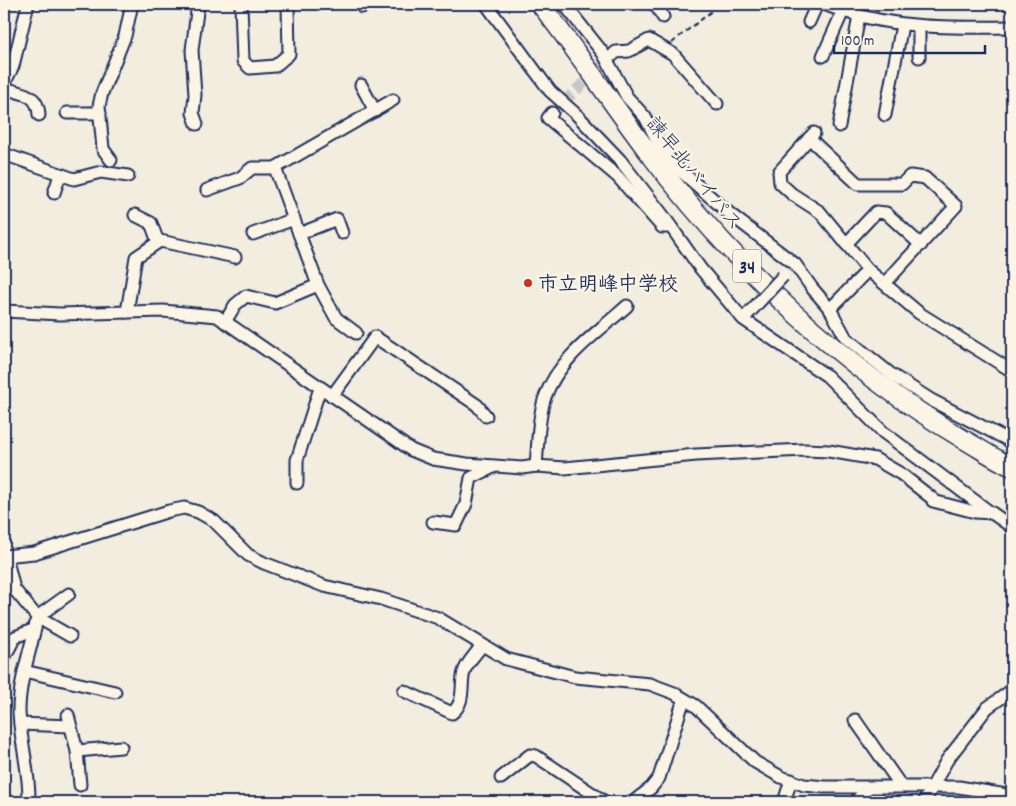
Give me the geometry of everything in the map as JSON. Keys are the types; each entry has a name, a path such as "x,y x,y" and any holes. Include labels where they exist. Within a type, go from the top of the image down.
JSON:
{"highway":[{"name":"諫早北バイパス","path":"540,4 650,154 724,242 777,297 834,348 892,394 943,427 1012,467"}],"street":[{"path":"4,84 13,66 28,4"},
{"path":"111,160 103,149 100,113 102,93 118,57 132,4"},
{"path":"197,124 193,113 195,95 192,50 198,4"},
{"path":"242,4 243,61 250,68 275,66 288,54 288,4"},
{"path":"486,4 550,91 577,115 620,160 700,268 745,317 827,376 882,432 1012,527"},
{"path":"564,4 603,53 628,97 644,117 659,144 675,166 730,214 795,264 830,309 846,338 892,375 931,400 1012,442"},
{"path":"655,4 663,17"},
{"path":"809,22 817,4"},
{"path":"824,4 859,16 902,25 1012,27"},
{"path":"823,56 843,11"},
{"path":"840,126 859,16"},
{"path":"885,115 902,25"},
{"path":"919,26 919,57"},
{"path":"613,55 616,52 629,51 648,40 666,48 680,60 693,79 714,98 717,104"},
{"path":"361,85 375,111"},
{"path":"4,88 34,98 38,104 39,115"},
{"path":"207,190 240,178 252,168 274,168 393,100"},
{"path":"67,113 100,113"},
{"path":"552,113 548,118 618,177 662,227 671,227"},
{"path":"885,283 956,206 925,178 910,176 902,184 858,184 812,135 779,172 780,183 792,194 820,212 868,270 919,313 1012,371"},
{"path":"4,154 60,175 74,178 101,172 128,176"},
{"path":"274,168 318,285 336,318 356,333"},
{"path":"54,193 60,175"},
{"path":"846,244 876,212 886,213 921,244"},
{"path":"135,216 151,223 158,242"},
{"path":"253,234 294,219"},
{"path":"299,234 337,219 342,233"},
{"path":"127,312 136,257 158,242 230,252"},
{"path":"745,317 795,264"},
{"path":"830,309 868,270"},
{"path":"225,322 235,305 246,296 275,303 318,285"},
{"path":"536,466 545,398 555,375 566,360 627,306"},
{"path":"4,311 60,314 190,312 217,316 411,450 433,459 493,467 522,468 536,466 565,468 696,455 805,450 829,451 875,460 902,474 933,499 933,501 992,513"},
{"path":"332,396 374,336 477,405 486,416"},
{"path":"297,483 297,460 320,388"},
{"path":"433,522 456,525 466,504 471,478 493,467"},
{"path":"70,636 37,617 14,589 5,556 34,553 144,518 184,508 198,512 214,521 237,546 264,563 324,586 381,599 438,618 506,659 575,677 650,684 684,699 696,706 755,762 791,780 825,787 959,787 1012,796"},
{"path":"29,802 20,724 20,697 24,672 37,617 69,594"},
{"path":"4,658 15,637 35,629"},
{"path":"404,691 452,713 456,710 464,688 464,672 482,645"},
{"path":"24,672 115,692"},
{"path":"924,802 931,786 947,760 987,708 1012,690"},
{"path":"633,802 651,788 659,778 684,699"},
{"path":"20,724 69,720 77,751 80,785"},
{"path":"855,720 901,786"},
{"path":"77,751 122,747"},
{"path":"501,778 530,755 536,756 605,802"},
{"path":"784,802 791,780"},
{"path":"856,802 868,788"}],"path":[{"path":"666,48 694,22 710,13 718,4"}],"tunnel":[{"path":"552,113 613,55"}],"place":[{"name":"市立明峰中学校","path":"528,283"}]}
